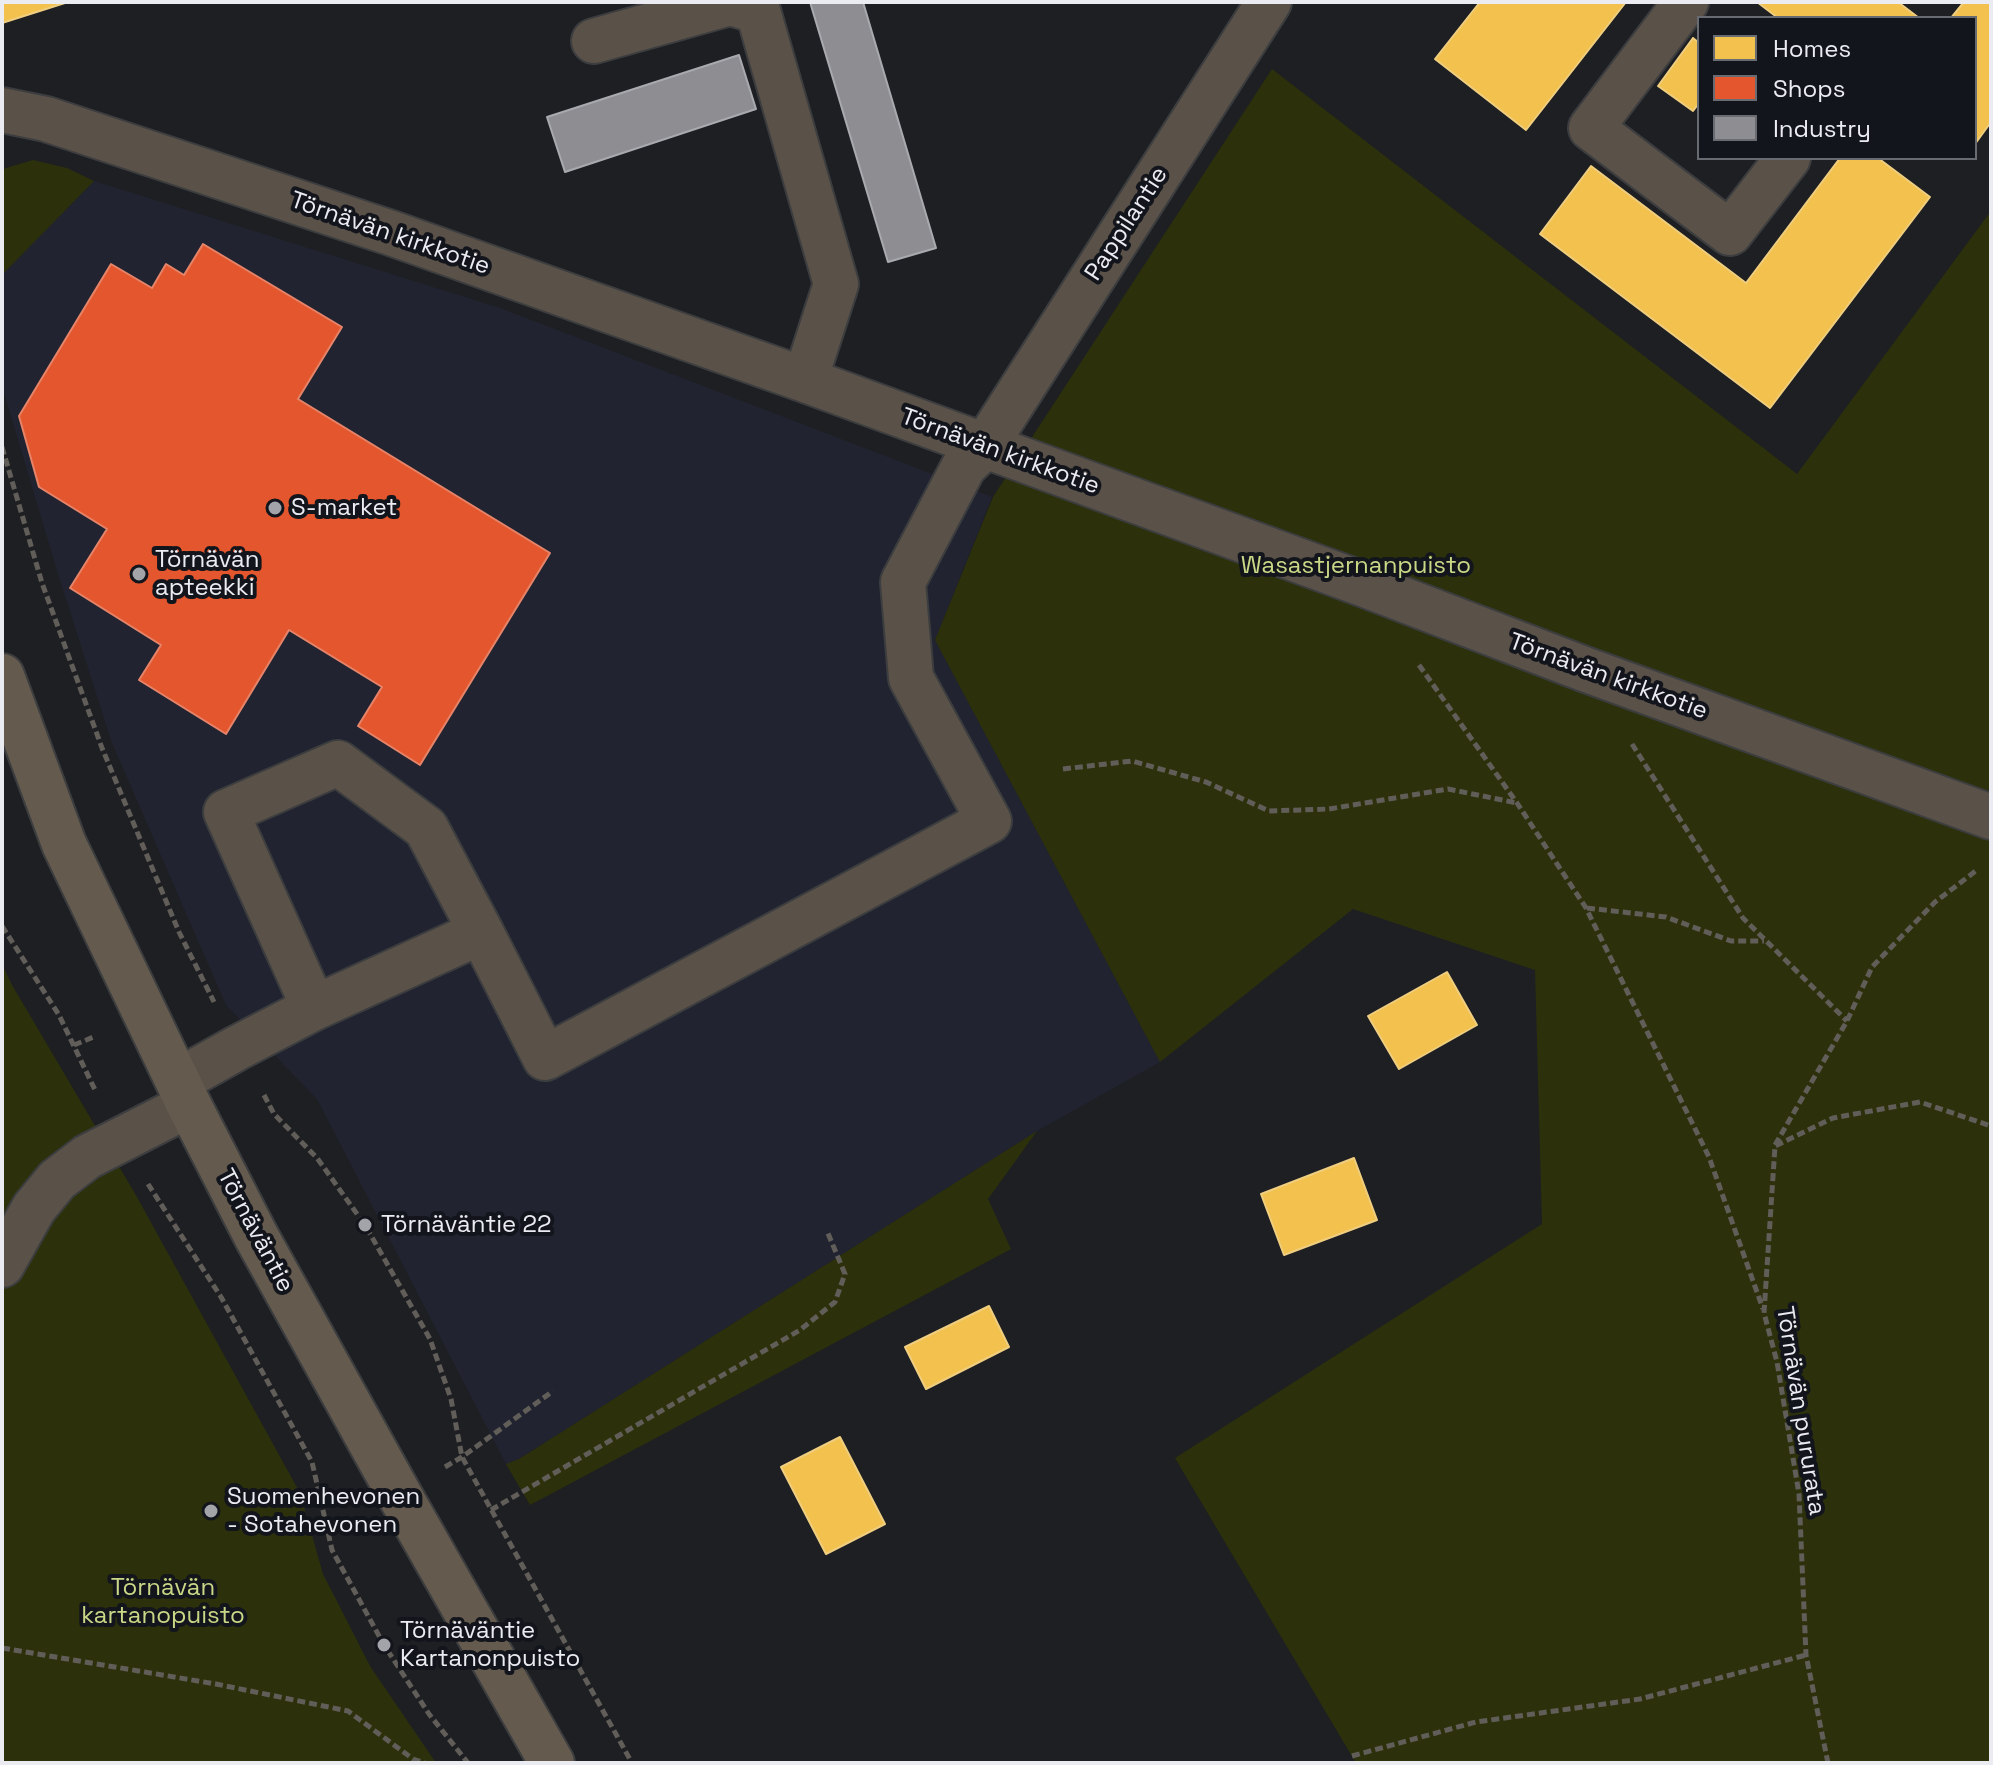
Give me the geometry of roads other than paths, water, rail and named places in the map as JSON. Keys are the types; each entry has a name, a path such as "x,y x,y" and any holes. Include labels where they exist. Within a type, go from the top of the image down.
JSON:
{"main road":[{"name":"Törnäväntie","path":"2,676 64,844 183,1093 256,1236 552,1763"}],"street":[{"name":"Pappilantie","path":"481,932 545,1058 989,821 911,678 903,582 964,466 985,446 1269,2"},
{"path":"1686,2 1591,128 1730,233 1786,160"},
{"path":"594,41 730,3 758,11 836,284 805,380"},
{"name":"Törnävän kirkkotie","path":"2,110 46,119 391,233 805,380 1991,817"},
{"path":"2,1265 18,1201 120,1140 237,1048 314,1008 481,932 426,828 338,763 226,812 314,1008"}],"place":[{"name":"S-market","path":"275,508"},
{"name":"Törnävän apteekki","path":"139,574"},
{"name":"Törnäväntie 22","path":"365,1225"},
{"name":"Suomenhevonen - Sotahevonen","path":"211,1511"},
{"name":"Törnäväntie Kartanonpuisto","path":"384,1645"}],"park label":[{"name":"Wasastjernanpuisto","path":"1356,566"},
{"name":"Törnävän kartanopuisto","path":"163,1602"}]}
